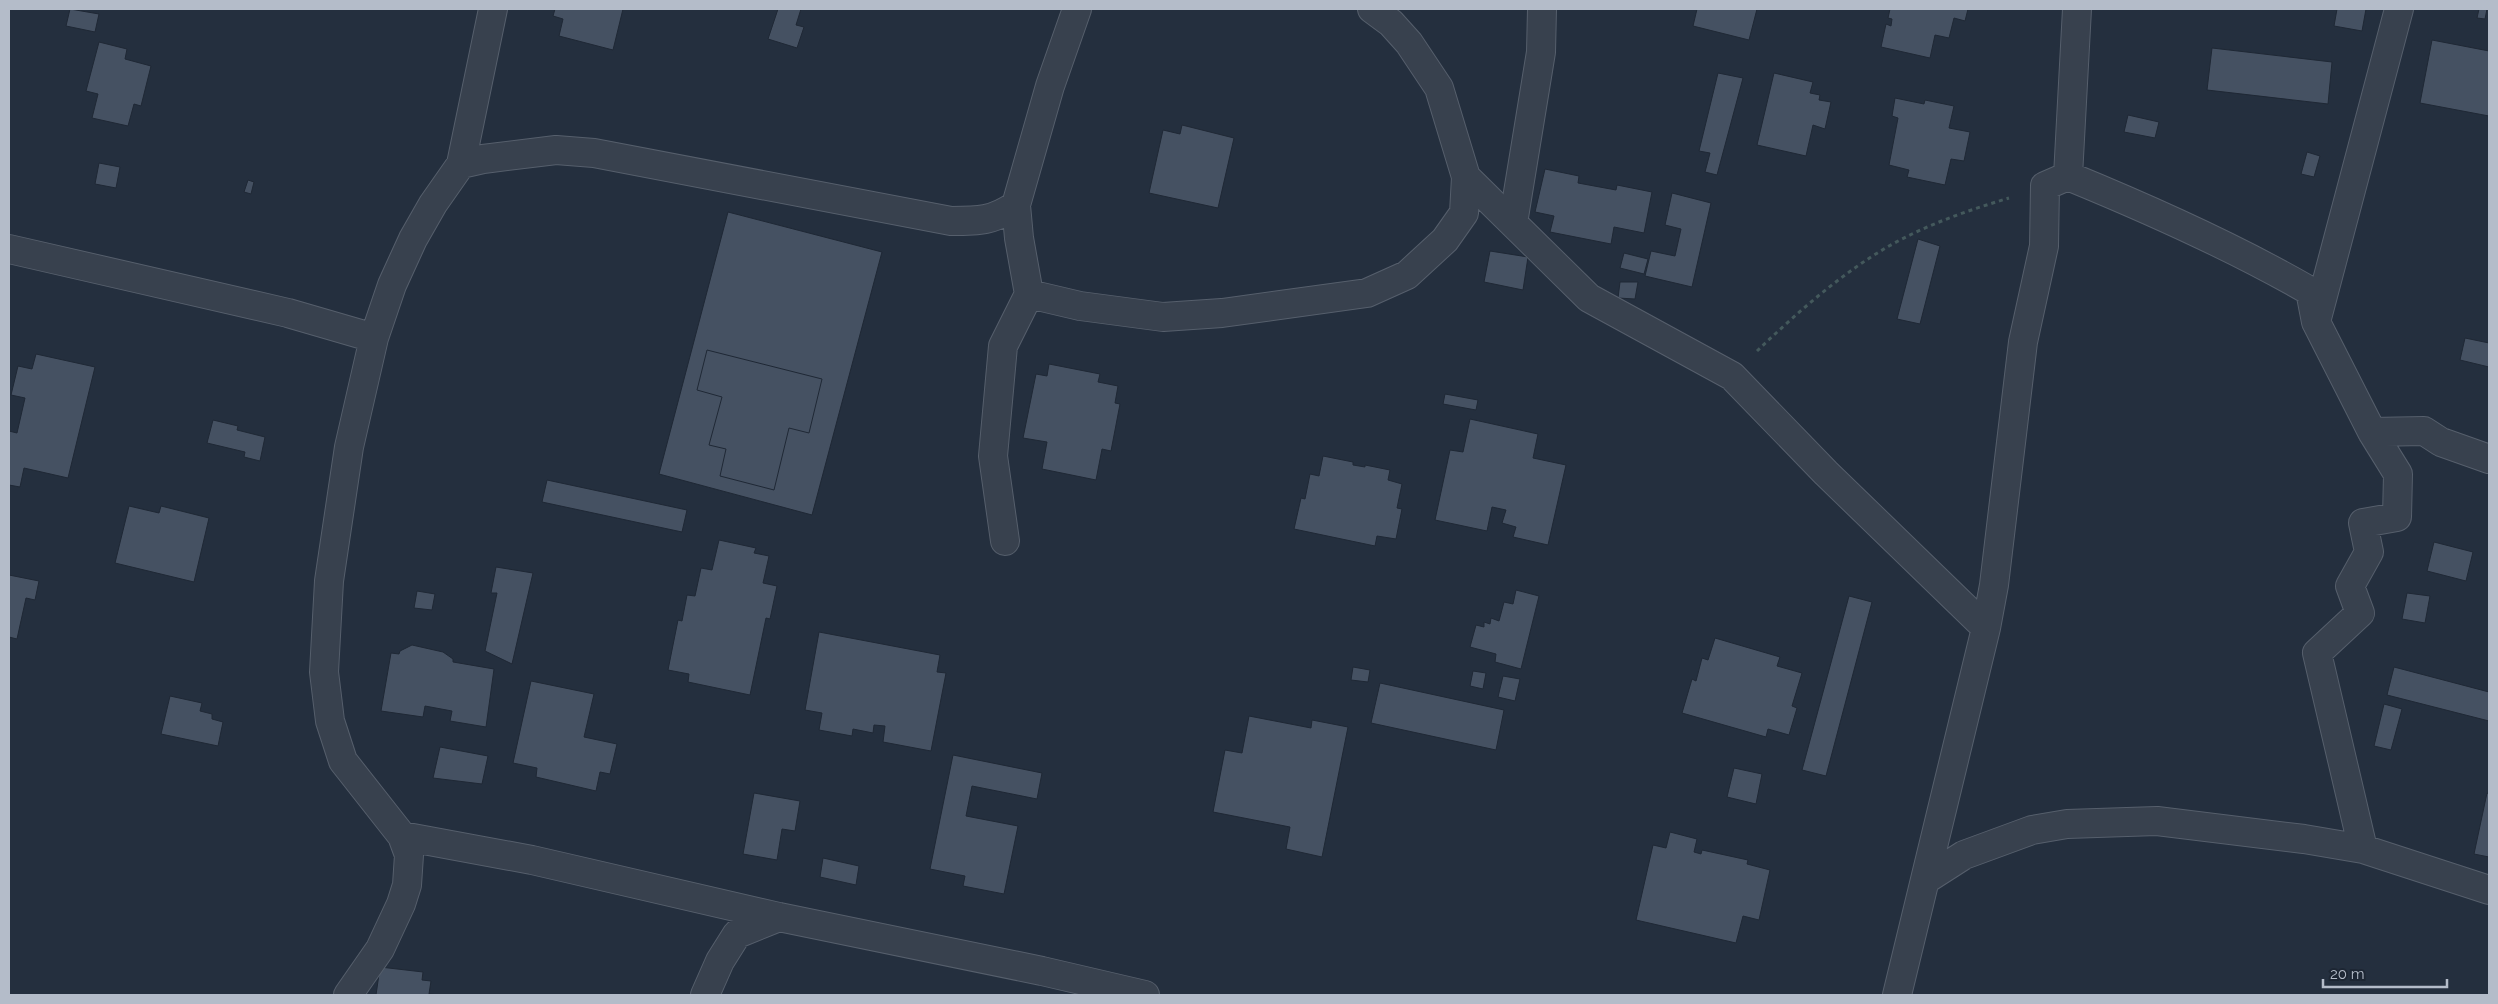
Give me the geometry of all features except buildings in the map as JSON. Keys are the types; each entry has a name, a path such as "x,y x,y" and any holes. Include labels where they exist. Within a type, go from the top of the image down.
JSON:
{"street":[{"path":"348,995 380,949 401,904 408,885 409,854 402,836 343,761 330,721 324,672 329,581 349,447 374,338 392,285 413,239 461,164 493,9"},
{"path":"1005,541 993,456 1003,346 1029,294 1019,238 1016,205 1050,86 1077,9"},
{"path":"1029,294 1080,306 1163,317 1222,313 1368,293 1407,275 1445,240 1464,213 1466,177 1439,88 1409,43 1391,23 1372,9"},
{"path":"1513,223 1541,52 1542,9"},
{"path":"1897,995 1986,628 1994,585 2023,342 2056,182 2078,9"},
{"path":"2316,322 2399,9"},
{"path":"461,164 483,159 556,150 594,153 951,220 987,220 1000,216 1016,205"},
{"path":"1466,177 1589,298 1732,376 1826,473 1986,628"},
{"path":"2056,182 2172,220 2253,258 2310,291 2316,322 2372,432 2398,474 2396,517 2363,523 2369,552 2350,586 2360,613 2317,653 2363,849"},
{"path":"9,249 288,313 374,338"},
{"path":"2372,432 2424,432 2441,442 2489,459"},
{"path":"1925,880 1964,855 2032,830 2068,824 2129,821 2165,822 2304,838 2363,849 2489,890"},
{"path":"402,836 532,860 778,917 1042,970 1145,995"},
{"path":"705,995 720,961 737,934 778,917"}],"path":[{"path":"1732,376 1818,296 1911,234 1967,211 2056,182"}]}
